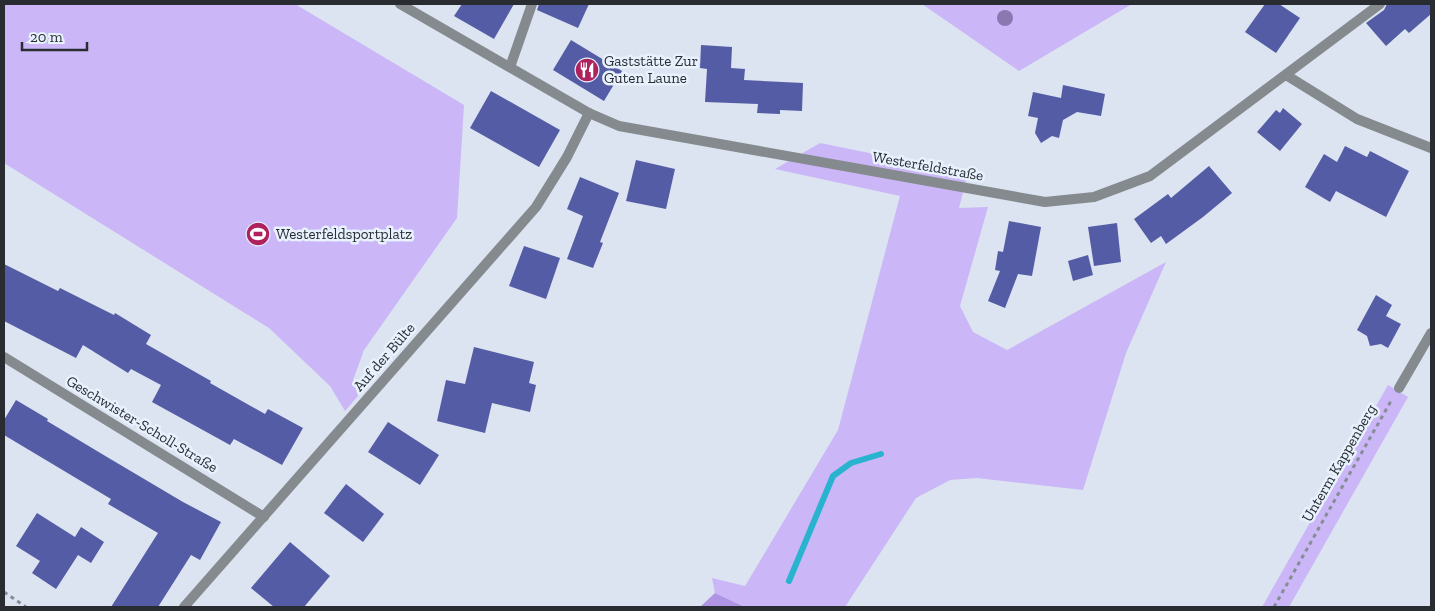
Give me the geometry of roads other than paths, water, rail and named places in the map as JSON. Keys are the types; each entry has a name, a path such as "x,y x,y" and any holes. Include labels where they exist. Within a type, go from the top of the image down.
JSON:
{"street":[{"name":"Westerfeldstraße","path":"400,4 589,113 619,126 1045,202 1094,197 1150,176 1380,4"},
{"path":"510,67 532,4"},
{"path":"1286,75 1357,119 1431,148"},
{"name":"Auf der Bülte","path":"184,607 536,207 567,157 589,113"},
{"path":"1399,388 1431,333"},
{"name":"Geschwister-Scholl-Straße","path":"4,358 264,517"}],"waterway":[{"path":"789,581 833,476 851,463 881,454"}],"place":[{"name":"Gaststätte Zur Guten Laune","path":"587,70"},
{"name":"Westerfeldsportplatz","path":"258,234"}]}
